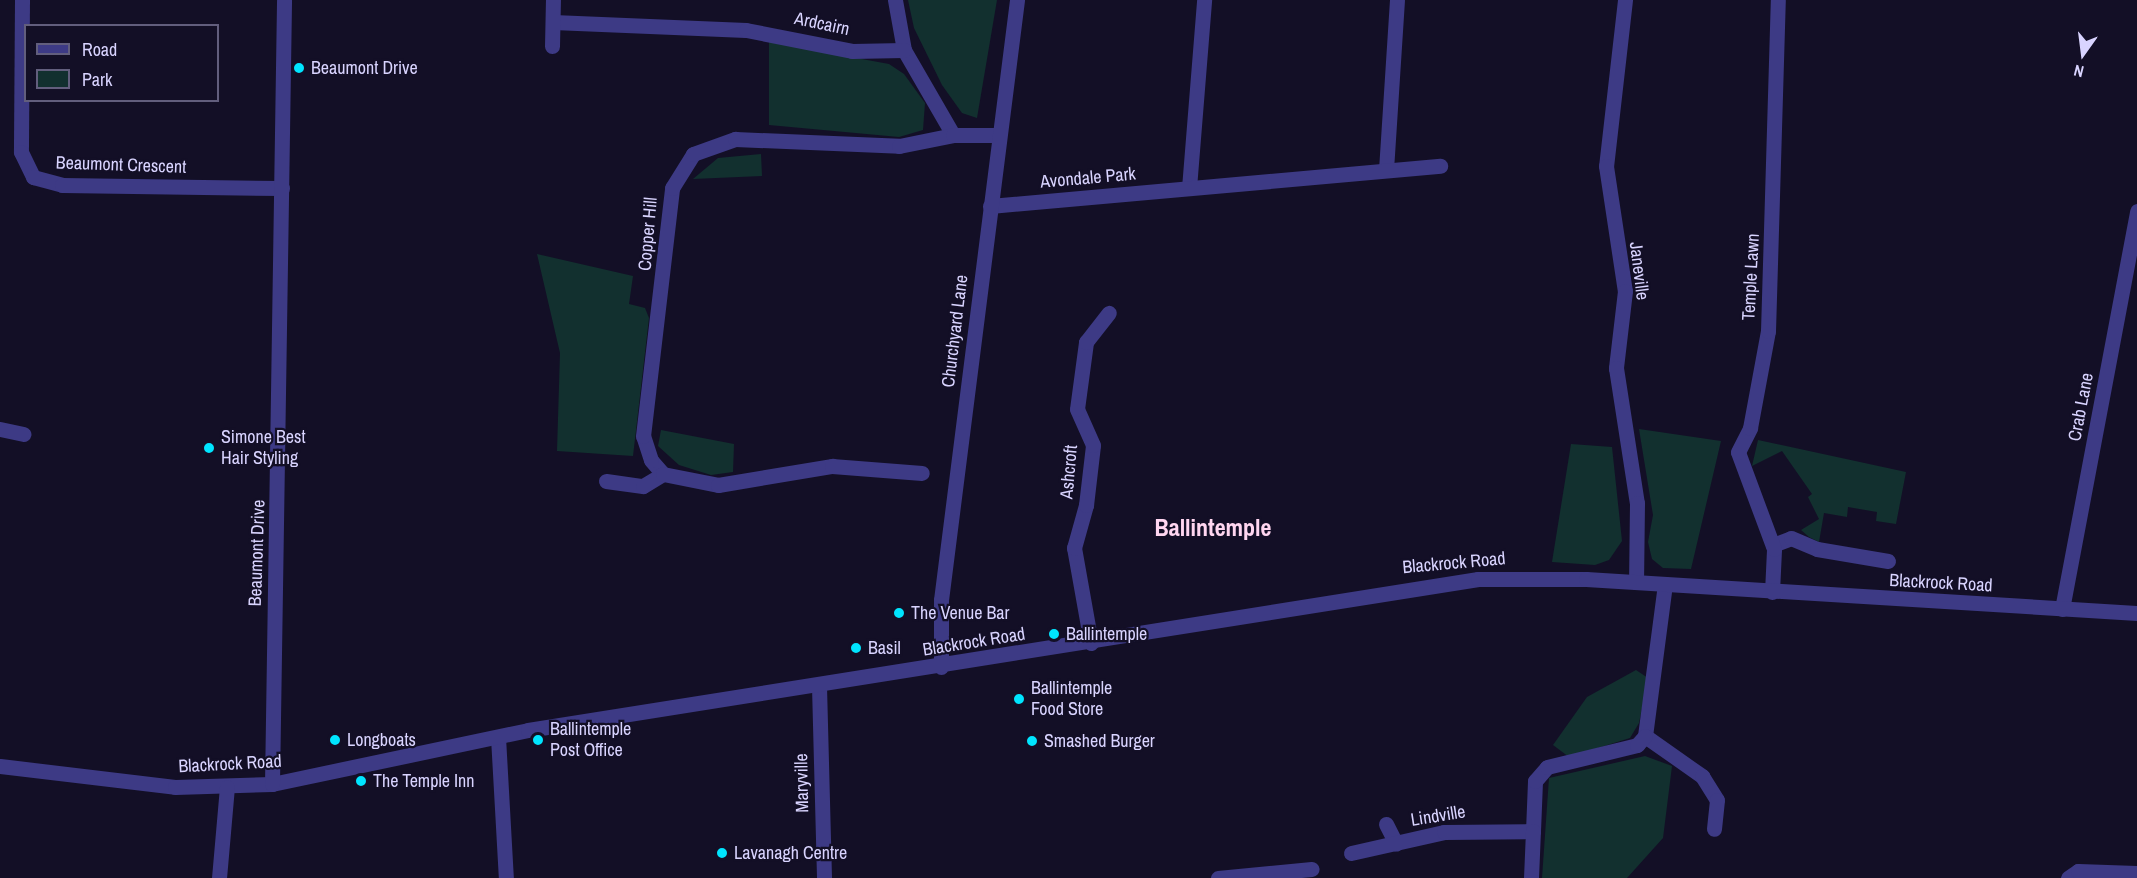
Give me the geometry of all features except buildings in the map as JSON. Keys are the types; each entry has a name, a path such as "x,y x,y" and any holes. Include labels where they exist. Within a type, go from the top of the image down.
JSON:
{"street":[{"name":"Beaumont Crescent","path":"22,0 21,152 33,177 62,185 282,188"},
{"name":"Beaumont Drive","path":"272,784 284,0"},
{"path":"552,46 553,0"},
{"path":"895,0 904,50 953,135"},
{"name":"Churchyard Lane","path":"941,667 941,600 1017,0"},
{"path":"1189,188 1204,0"},
{"path":"1386,170 1397,0"},
{"name":"Janeville","path":"1625,0 1606,166 1625,291 1616,368 1637,503 1636,582"},
{"name":"Temple Lawn","path":"1772,592 1773,545 1738,452 1750,428 1768,330 1778,0"},
{"name":"Ardcairn","path":"553,22 746,30 852,51 904,50"},
{"name":"Copper Hill","path":"663,474 651,460 644,436 672,188 686,162 714,142 735,138 899,146 953,135 999,135"},
{"name":"Avondale Park","path":"990,206 1440,166"},
{"name":"Crab Lane","path":"2062,609 2137,211"},
{"name":"Ashcroft","path":"1091,643 1074,549 1086,505 1093,445 1077,409 1086,342 1109,313"},
{"path":"0,429 23,434"},
{"path":"606,481 643,486 663,474 707,485 829,466 922,474"},
{"path":"1773,545 1791,538 1817,549 1888,561"},
{"name":"Blackrock Road","path":"0,766 103,781 227,787 272,784 498,737 1091,643 1419,585 1519,577 1636,582 2137,613"},
{"path":"1532,878 1534,786 1547,767 1637,745 1645,736 1665,584"},
{"name":"Maryville","path":"819,686 824,878"},
{"path":"1645,736 1702,776 1717,800 1714,829"},
{"path":"498,737 506,878"},
{"path":"219,878 227,787"},
{"path":"1386,824 1396,844"},
{"name":"Lindville","path":"1351,853 1460,830 1533,831"},
{"path":"1218,878 1312,869"},
{"path":"2068,878 2078,871 2137,873"}],"green space":[{"path":"908,0 997,0 977,118 962,113 942,85 914,28"},
{"path":"769,42 889,64 904,74 925,103 923,130 899,137 769,125"},
{"path":"761,154 762,176 693,179 718,158"},
{"path":"537,254 633,276 629,304 645,308 649,318 633,456 557,451 560,353"},
{"path":"1639,429 1721,441 1691,569 1663,568 1652,559 1648,542 1653,515"},
{"path":"661,430 734,444 733,472 711,475 679,465 658,446"},
{"path":"1758,440 1906,472 1896,524 1876,521 1877,512 1848,507 1847,517 1824,513 1819,542 1809,537 1801,530 1819,519 1808,497 1812,494 1782,451 1752,466"},
{"path":"1571,444 1612,447 1622,541 1609,560 1595,565 1552,562"},
{"path":"1636,670 1648,678 1639,723 1630,738 1569,757 1553,745 1587,697"},
{"path":"1645,756 1672,766 1663,838 1627,878 1542,878 1549,778"}],"place":[{"name":"Beaumont Drive","path":"299,68"},
{"name":"Simone Best Hair Styling","path":"209,448"},
{"name":"The Venue Bar","path":"899,613"},
{"name":"Ballintemple","path":"1054,634"},
{"name":"Basil","path":"856,648"},
{"name":"Ballintemple Food Store","path":"1019,699"},
{"name":"Longboats","path":"335,740"},
{"name":"Ballintemple Post Office","path":"538,740"},
{"name":"Smashed Burger","path":"1032,741"},
{"name":"The Temple Inn","path":"361,781"},
{"name":"Lavanagh Centre","path":"722,853"}],"district":[{"name":"Ballintemple","path":"1213,528"}]}
